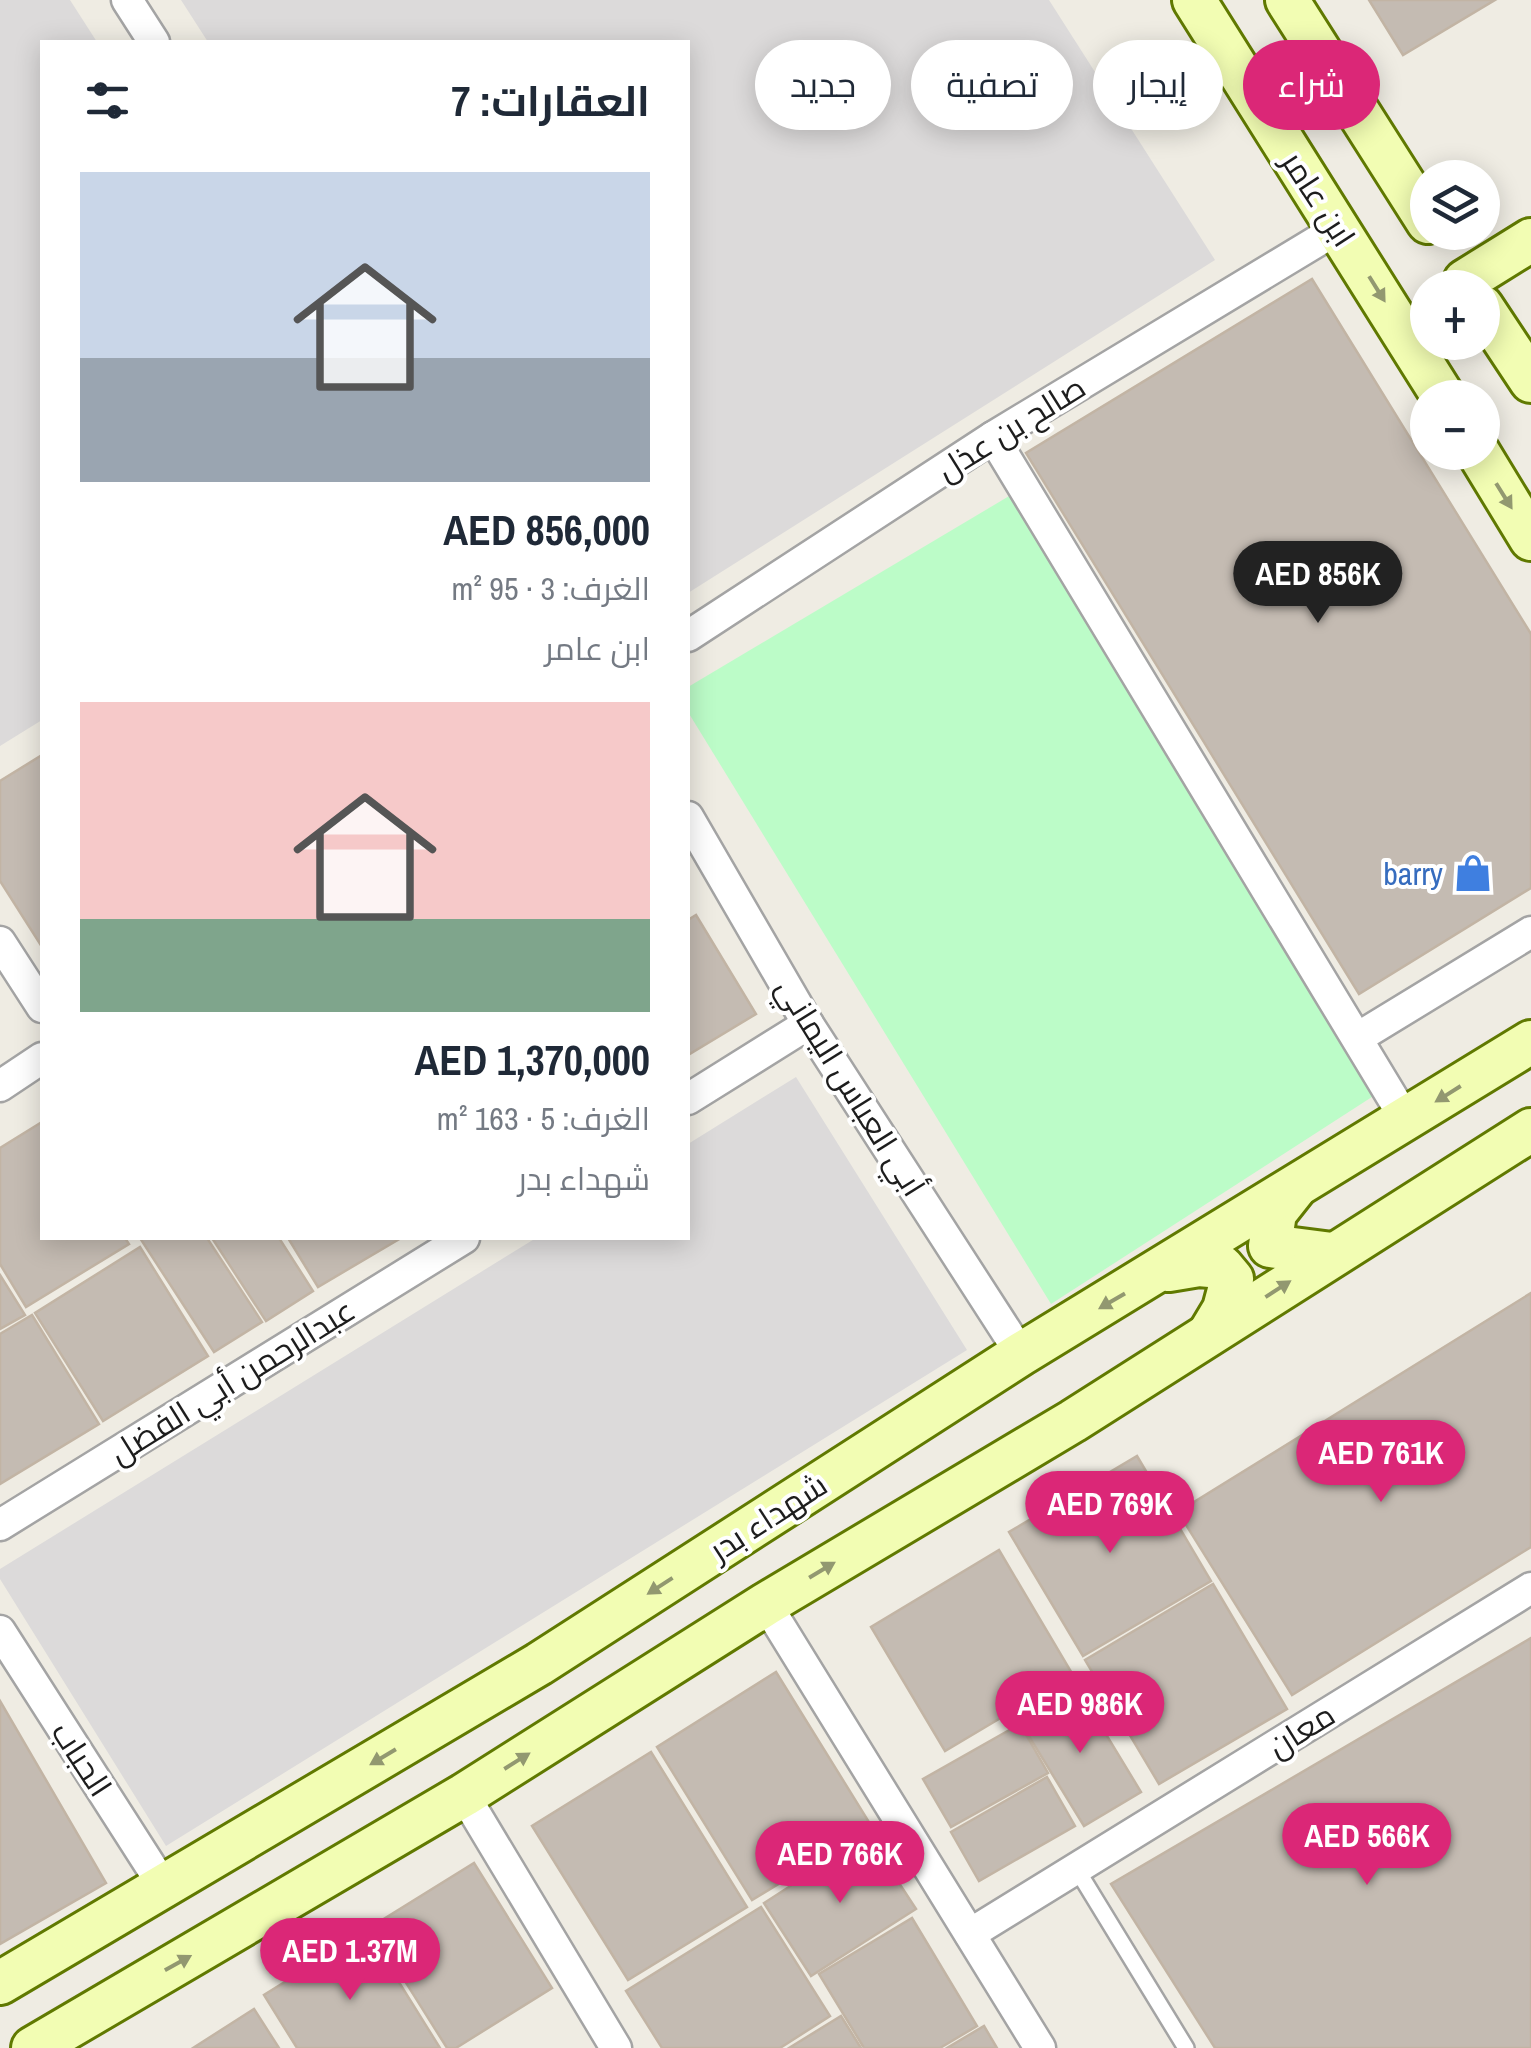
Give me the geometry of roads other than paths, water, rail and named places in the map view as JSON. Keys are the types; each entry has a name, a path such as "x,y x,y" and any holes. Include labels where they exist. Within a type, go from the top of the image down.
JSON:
{"street":[{"path":"127,0 153,40"},
{"name":"ابن عامر","path":"1194,0 1433,380"},
{"path":"1288,0 1410,193"},
{"name":"صالح بن عذل","path":"690,635 993,437 1339,228"},
{"path":"1497,270 1531,240"},
{"path":"1500,325 1524,353"},
{"path":"993,437 1359,1036 1406,1120"},
{"path":"1489,470 1531,539"},
{"name":"أبي العباس اليماني","path":"690,820 808,1024 1021,1354"},
{"path":"1359,1036 1530,934"},
{"path":"0,942 40,1004"},
{"path":"690,1098 808,1024"},
{"name":"شهداء بدر","path":"0,1983 539,1664 1021,1354 1162,1272 1531,1042"},
{"path":"0,1086 40,1059"},
{"path":"34,2048 464,1795 1531,1130"},
{"path":"1294,1188 1275,1214 1270,1246 1332,1254"},
{"name":"عبدالرحمن أبي الفضل","path":"0,1524 461,1240"},
{"path":"1162,1272 1198,1265 1222,1267 1232,1279 1224,1310 1209,1334"},
{"name":"معان","path":"970,1934 1531,1588"},
{"path":"766,1604 1040,2048"},
{"name":"الحباب","path":"0,1631 164,1888"},
{"path":"464,1795 616,2048"},
{"path":"92,1932 115,1999"}],"lane":[{"path":"1076,1868 1186,2048"}],"place":[{"name":"barry","path":"1473,873"}]}
